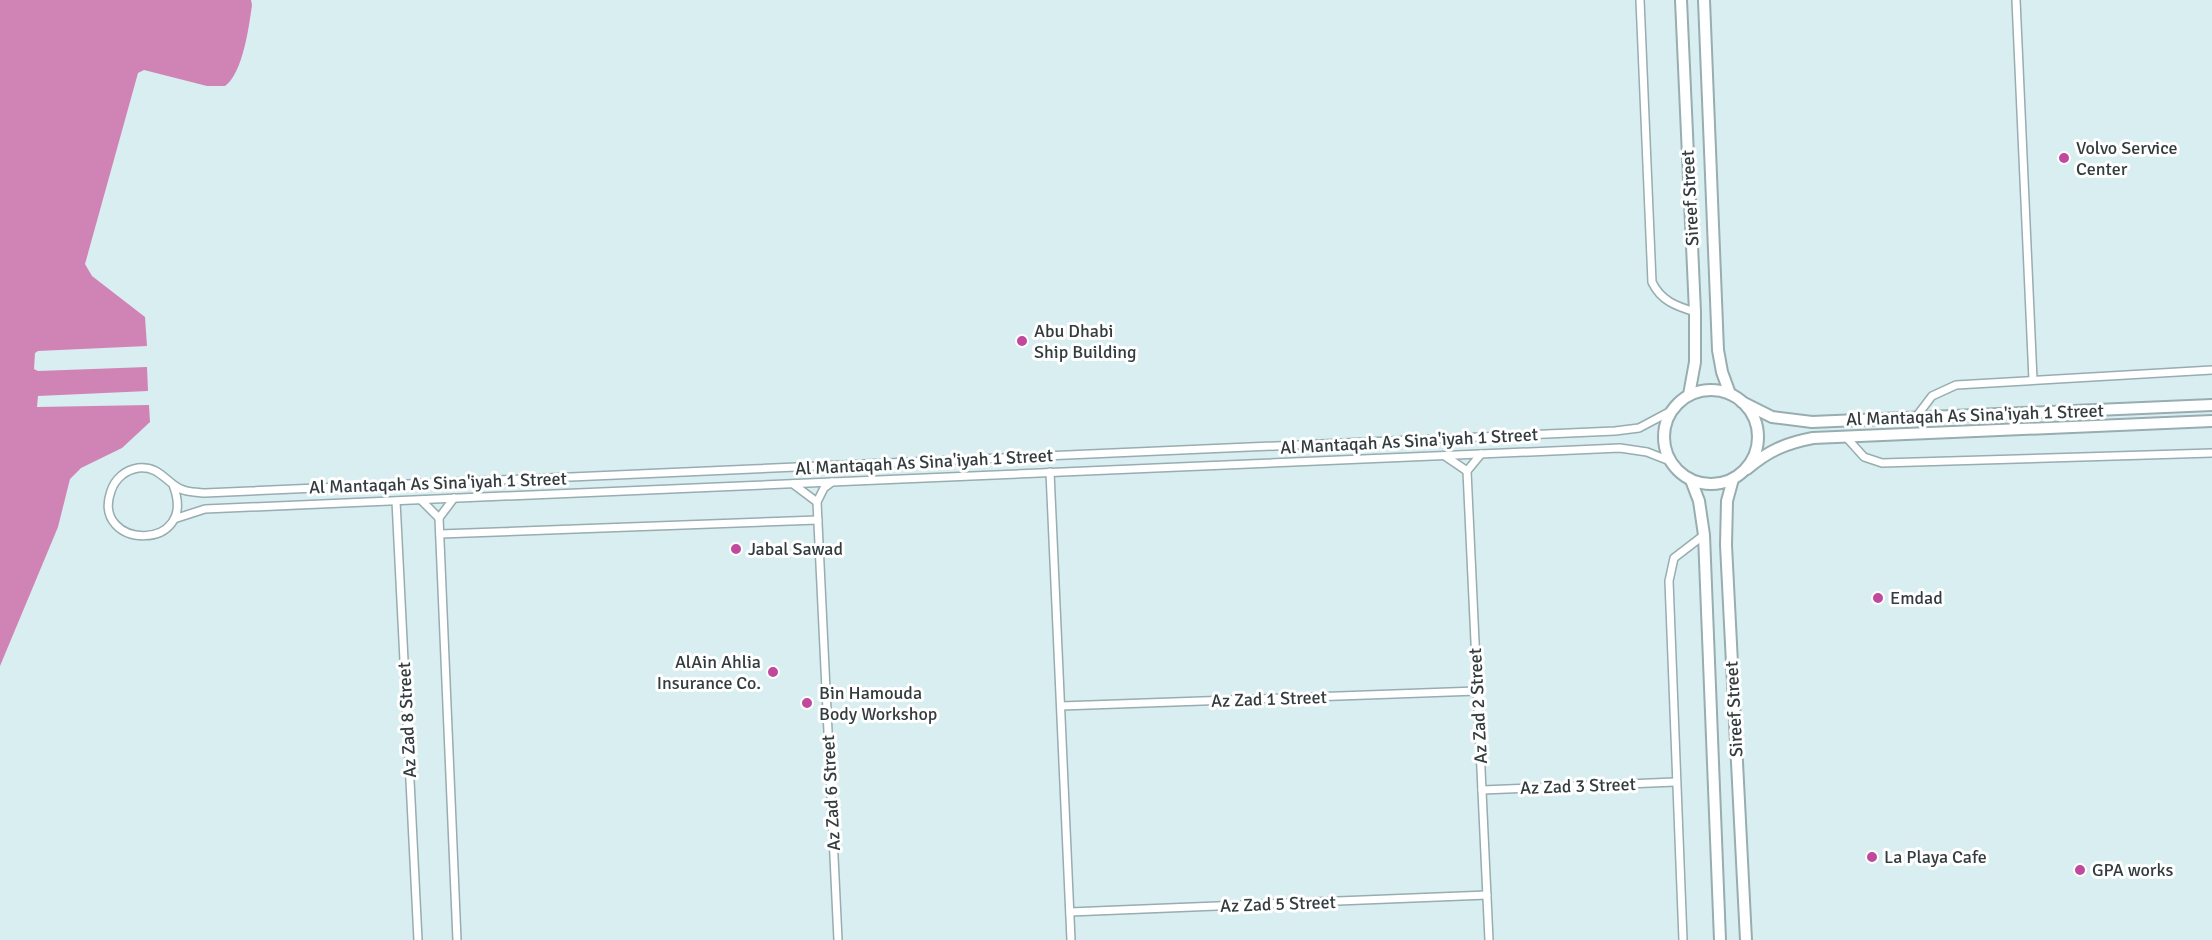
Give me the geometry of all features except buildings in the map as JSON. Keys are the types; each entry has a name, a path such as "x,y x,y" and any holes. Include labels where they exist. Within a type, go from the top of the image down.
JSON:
{"main road":[{"name":"Sireef Street","path":"1681,0 1695,312 1695,362 1689,395"},
{"name":"Sireef Street","path":"1704,0 1718,350 1722,372 1730,394"},
{"path":"1716,390 1730,394 1752,413 1757,427 1758,441 1755,456 1747,468 1733,479 1719,484 1691,480 1670,461 1663,436 1671,411 1689,395 1716,390"},
{"name":"Al Mantaqah As Sina'iyah 1 Street","path":"1742,402 1756,411 1788,421 2212,405"},
{"name":"Al Mantaqah As Sina'iyah 1 Street","path":"1747,468 1764,454 1789,442 1846,437 2212,421"},
{"name":"Sireef Street","path":"1733,479 1727,501 1726,545 1746,940"},
{"name":"Sireef Street","path":"1691,480 1699,501 1704,535 1720,940"}],"street":[{"path":"1641,0 1652,282 1656,291 1669,303 1695,312"},
{"path":"2016,0 2033,380"},
{"path":"1916,417 1932,396 1945,388 1956,385 2212,370"},
{"name":"Al Mantaqah As Sina'iyah 1 Street","path":"1670,461 1629,448 205,509 174,519 168,527 150,536 129,534 113,520 108,499 117,479 135,469 157,471 173,485 185,490 205,493 1615,431 1640,428 1671,411"},
{"path":"1846,437 1864,457 1882,463 2212,453"},
{"path":"1443,455 1467,471 1481,454"},
{"name":"Az Zad 2 Street","path":"1467,471 1489,940"},
{"path":"1050,472 1071,940"},
{"path":"792,484 817,502 824,488 832,482"},
{"path":"173,485 178,507 174,519"},
{"path":"454,498 439,518 457,940"},
{"path":"421,500 439,518"},
{"name":"Az Zad 8 Street","path":"396,501 418,940"},
{"name":"Az Zad 6 Street","path":"817,502 838,940"},
{"path":"440,534 818,520"},
{"path":"1683,940 1675,782 1669,581 1674,558 1704,535"},
{"name":"Az Zad 1 Street","path":"1061,706 1477,691"},
{"name":"Az Zad 3 Street","path":"1482,790 1675,782"},
{"name":"Az Zad 5 Street","path":"1070,912 1487,895"}],"shaded area":[{"path":"0,0 251,0 252,5 241,60 231,80 225,86 207,86 144,70 138,73 85,264 92,276 145,317 147,346 38,351 35,353 34,369 38,371 147,367 148,391 38,396 37,407 149,405 150,422 122,448 81,468 70,479 58,527 0,666"}],"place":[{"name":"Volvo Service Center","path":"2064,158"},
{"name":"Abu Dhabi Ship Building","path":"1022,341"},
{"name":"Jabal Sawad","path":"736,549"},
{"name":"Emdad","path":"1878,598"},
{"name":"AlAin Ahlia Insurance Co.","path":"773,672"},
{"name":"Bin Hamouda Body Workshop","path":"807,703"},
{"name":"La Playa Cafe","path":"1872,857"},
{"name":"GPA works","path":"2080,870"}]}
